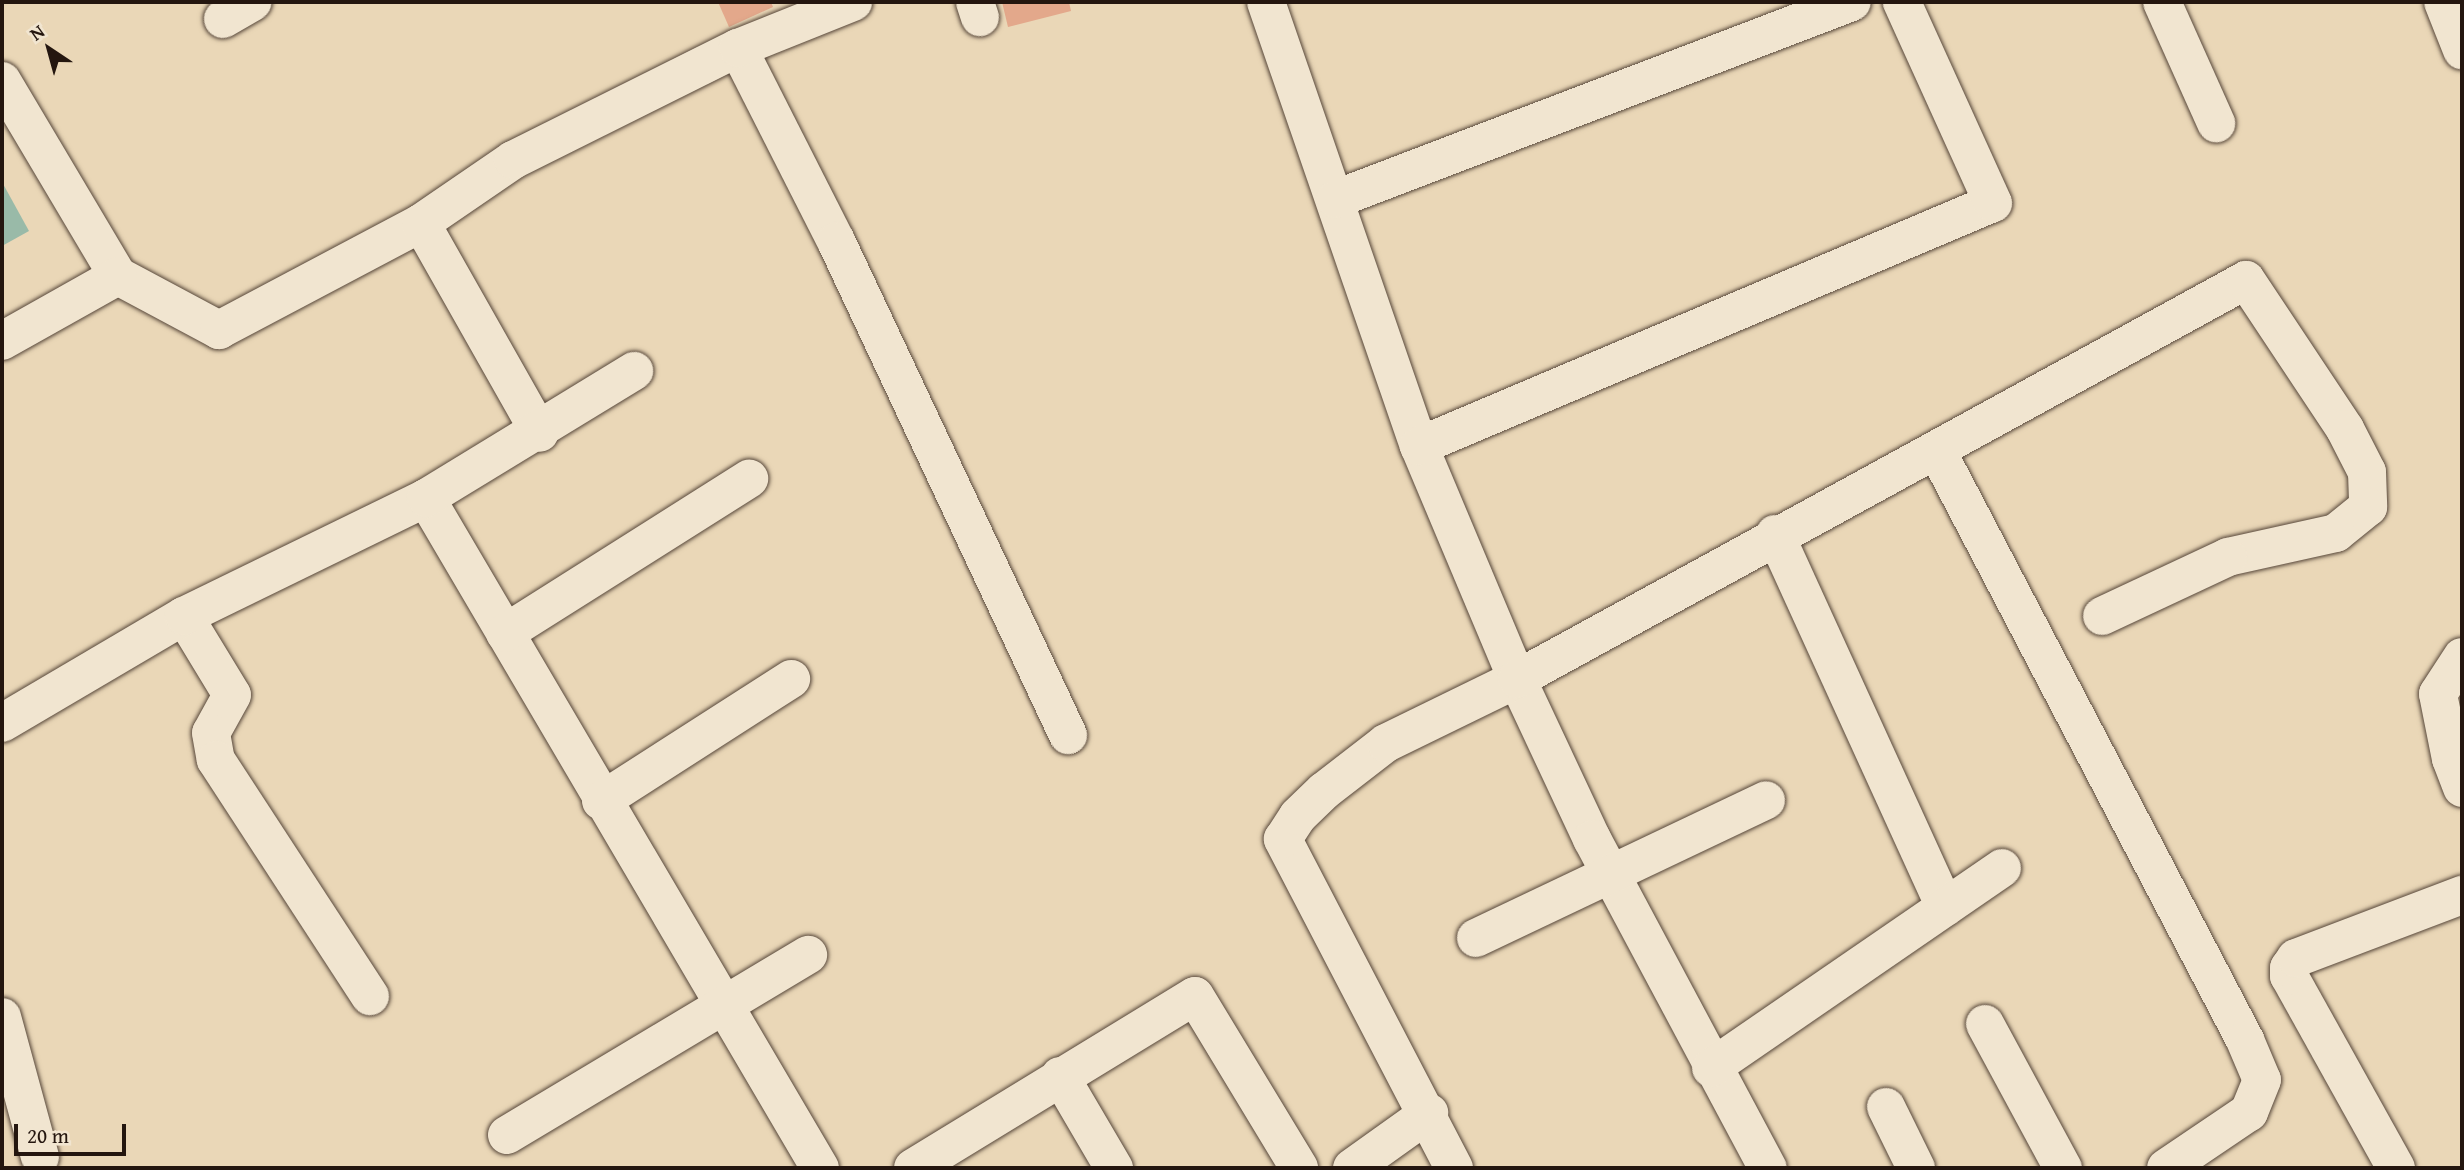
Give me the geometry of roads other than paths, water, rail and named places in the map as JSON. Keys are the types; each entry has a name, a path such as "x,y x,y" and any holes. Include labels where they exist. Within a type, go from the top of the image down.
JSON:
{"street":[{"path":"2,81 118,276 219,330 421,223 513,160 738,48 853,2"},
{"path":"1266,2 1419,446 1517,678 1610,874 1711,1068 1768,1168"},
{"path":"1336,199 1852,2"},
{"path":"1419,446 1993,203 1902,2"},
{"path":"2162,2 2216,124"},
{"path":"2443,2 2462,50"},
{"path":"738,48 836,241 1068,735"},
{"path":"421,223 540,432"},
{"path":"2,341 118,276"},
{"path":"1454,1168 1429,1113 1362,995 1283,839 1324,791 1385,743 1517,678 1775,534 1937,451 2246,280 2345,429 2367,472 2368,507 2336,533 2228,557 2102,616"},
{"path":"2,723 184,616 426,498 540,432 634,371"},
{"path":"1937,451 2245,1040 2262,1080 2249,1112 2166,1168"},
{"path":"505,634 749,480"},
{"path":"426,498 601,801 820,1168"},
{"path":"1775,534 1945,907"},
{"path":"184,616 232,695 211,733 216,760 370,996"},
{"path":"2462,656 2438,694 2451,759 2462,788"},
{"path":"601,801 791,679"},
{"path":"1476,938 1766,800"},
{"path":"1711,1068 2002,868"},
{"path":"2396,1168 2288,976 2289,968 2296,958 2462,895"},
{"path":"507,1135 808,955"},
{"path":"913,1168 1195,996 1299,1168"},
{"path":"2,1017 40,1157"},
{"path":"1985,1024 2063,1168"},
{"path":"1060,1076 1114,1168"},
{"path":"1886,1107 1916,1168"},
{"path":"1352,1168 1429,1113"}]}
